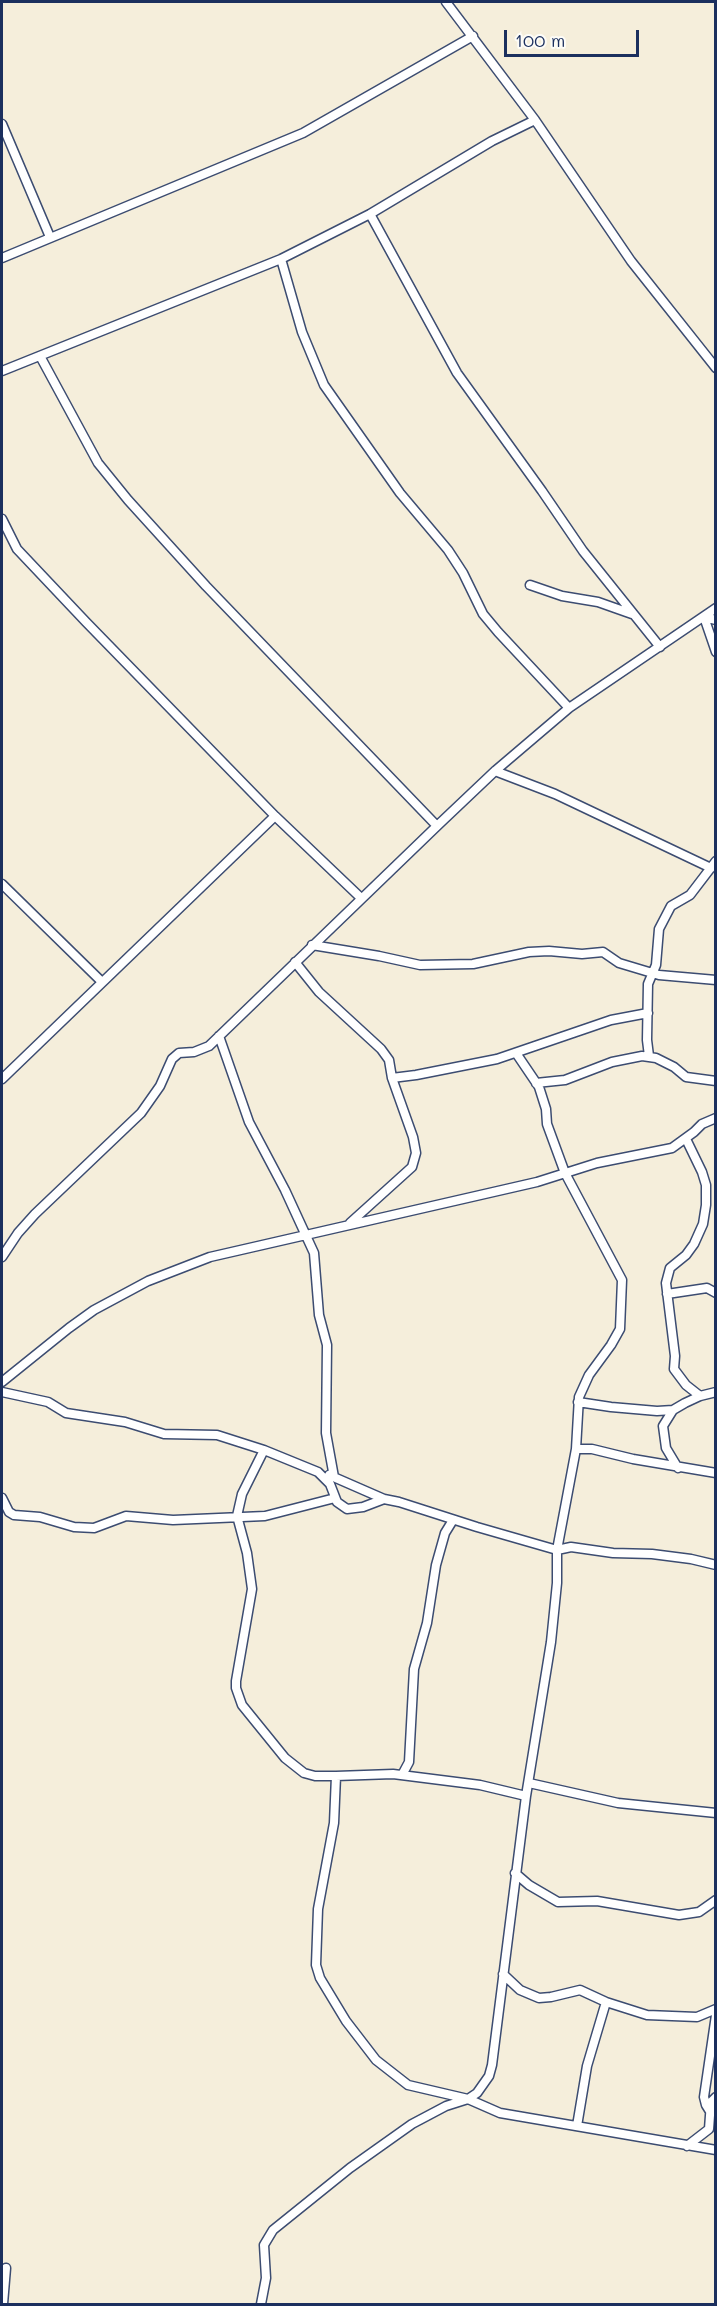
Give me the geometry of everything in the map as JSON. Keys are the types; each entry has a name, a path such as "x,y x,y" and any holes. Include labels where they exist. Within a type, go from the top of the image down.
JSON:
{"street":[{"path":"446,2 535,120 631,261 716,368"},
{"path":"2,258 303,133 473,36"},
{"path":"2,371 281,259 369,214 492,141 535,120"},
{"path":"2,124 50,237"},
{"path":"369,214 457,374 542,490 583,551 660,646"},
{"path":"281,259 302,332 324,385 400,493 464,573 483,614 569,708"},
{"path":"40,356 98,463 128,500 206,586 437,826"},
{"path":"2,519 17,549 275,816 361,898"},
{"path":"530,585 562,596 598,602 632,614"},
{"path":"2,1257 18,1233 35,1214 141,1113 160,1086 172,1059 179,1053 202,1049 219,1036 495,771 569,708 716,608"},
{"path":"704,617 716,620"},
{"path":"704,617 716,652"},
{"path":"495,771 555,794 713,865 690,895 671,906 657,936 656,965 648,984 646,1040 649,1056"},
{"path":"2,1079 101,981 275,816"},
{"path":"2,884 101,981"},
{"path":"312,945 420,965 473,964 529,952 582,954 603,952 619,963 653,973 689,979 716,980"},
{"path":"295,962 306,978 339,1012 381,1049 389,1060 392,1078 413,1137 416,1153 412,1167 347,1226"},
{"path":"392,1078 417,1075 516,1053 611,1020 648,1013"},
{"path":"219,1036 249,1122 314,1253 320,1315 327,1345 326,1433 334,1477"},
{"path":"261,2304 266,2278 264,2245 273,2230 351,2168 412,2124 446,2106 468,2099 485,2085 492,2065 515,1873 551,1642 558,1582 557,1550 576,1449 578,1402 589,1375 620,1329 622,1280 565,1173 547,1124 546,1109 536,1083 516,1053"},
{"path":"536,1083 565,1080 612,1062 649,1056 674,1067 686,1077 716,1081"},
{"path":"2,1382 94,1310 148,1281 210,1257 306,1236 565,1173 597,1163 672,1148 702,1124 716,1118"},
{"path":"686,1139 706,1185 706,1205 703,1224 694,1244 686,1255 670,1268 666,1283 675,1356 674,1369 686,1386 700,1395"},
{"path":"667,1294 707,1288 716,1293"},
{"path":"685,1403 686,1386"},
{"path":"2,1392 48,1402 66,1413 125,1422 164,1434 217,1435 264,1450 384,1499 557,1550 571,1547 613,1553 642,1553 691,1559 716,1565"},
{"path":"678,1468 666,1448 663,1426 674,1410 700,1395 716,1392"},
{"path":"578,1402 657,1411 674,1410"},
{"path":"576,1449 592,1449 678,1468 716,1473"},
{"path":"264,1450 242,1494 237,1518 247,1553 252,1589 236,1681 242,1705 279,1751 304,1773 315,1776 402,1775 480,1785 526,1796"},
{"path":"318,1472 330,1484 335,1498 342,1507 353,1509 384,1499"},
{"path":"2,1497 9,1512 14,1515 40,1517 74,1527 94,1528 126,1516 173,1520 274,1514 335,1498"},
{"path":"402,1775 409,1762 414,1668 427,1623 436,1565 446,1533 453,1520"},
{"path":"336,1776 334,1823 318,1909 316,1965 320,1978 361,2043 390,2073 408,2085 468,2099 500,2113 716,2150"},
{"path":"529,1783 618,1803 716,1813"},
{"path":"515,1873 529,1885 558,1902 597,1901 679,1916 699,1912 716,1900"},
{"path":"503,1974 520,1990 539,1998 579,1990 638,2013 657,2016 698,2017 716,2009"},
{"path":"577,2126 587,2066 606,2002"},
{"path":"711,2113 704,2100 716,2015"},
{"path":"687,2146 708,2132 711,2102 716,2097"},
{"path":"3,2304 6,2268"}]}
